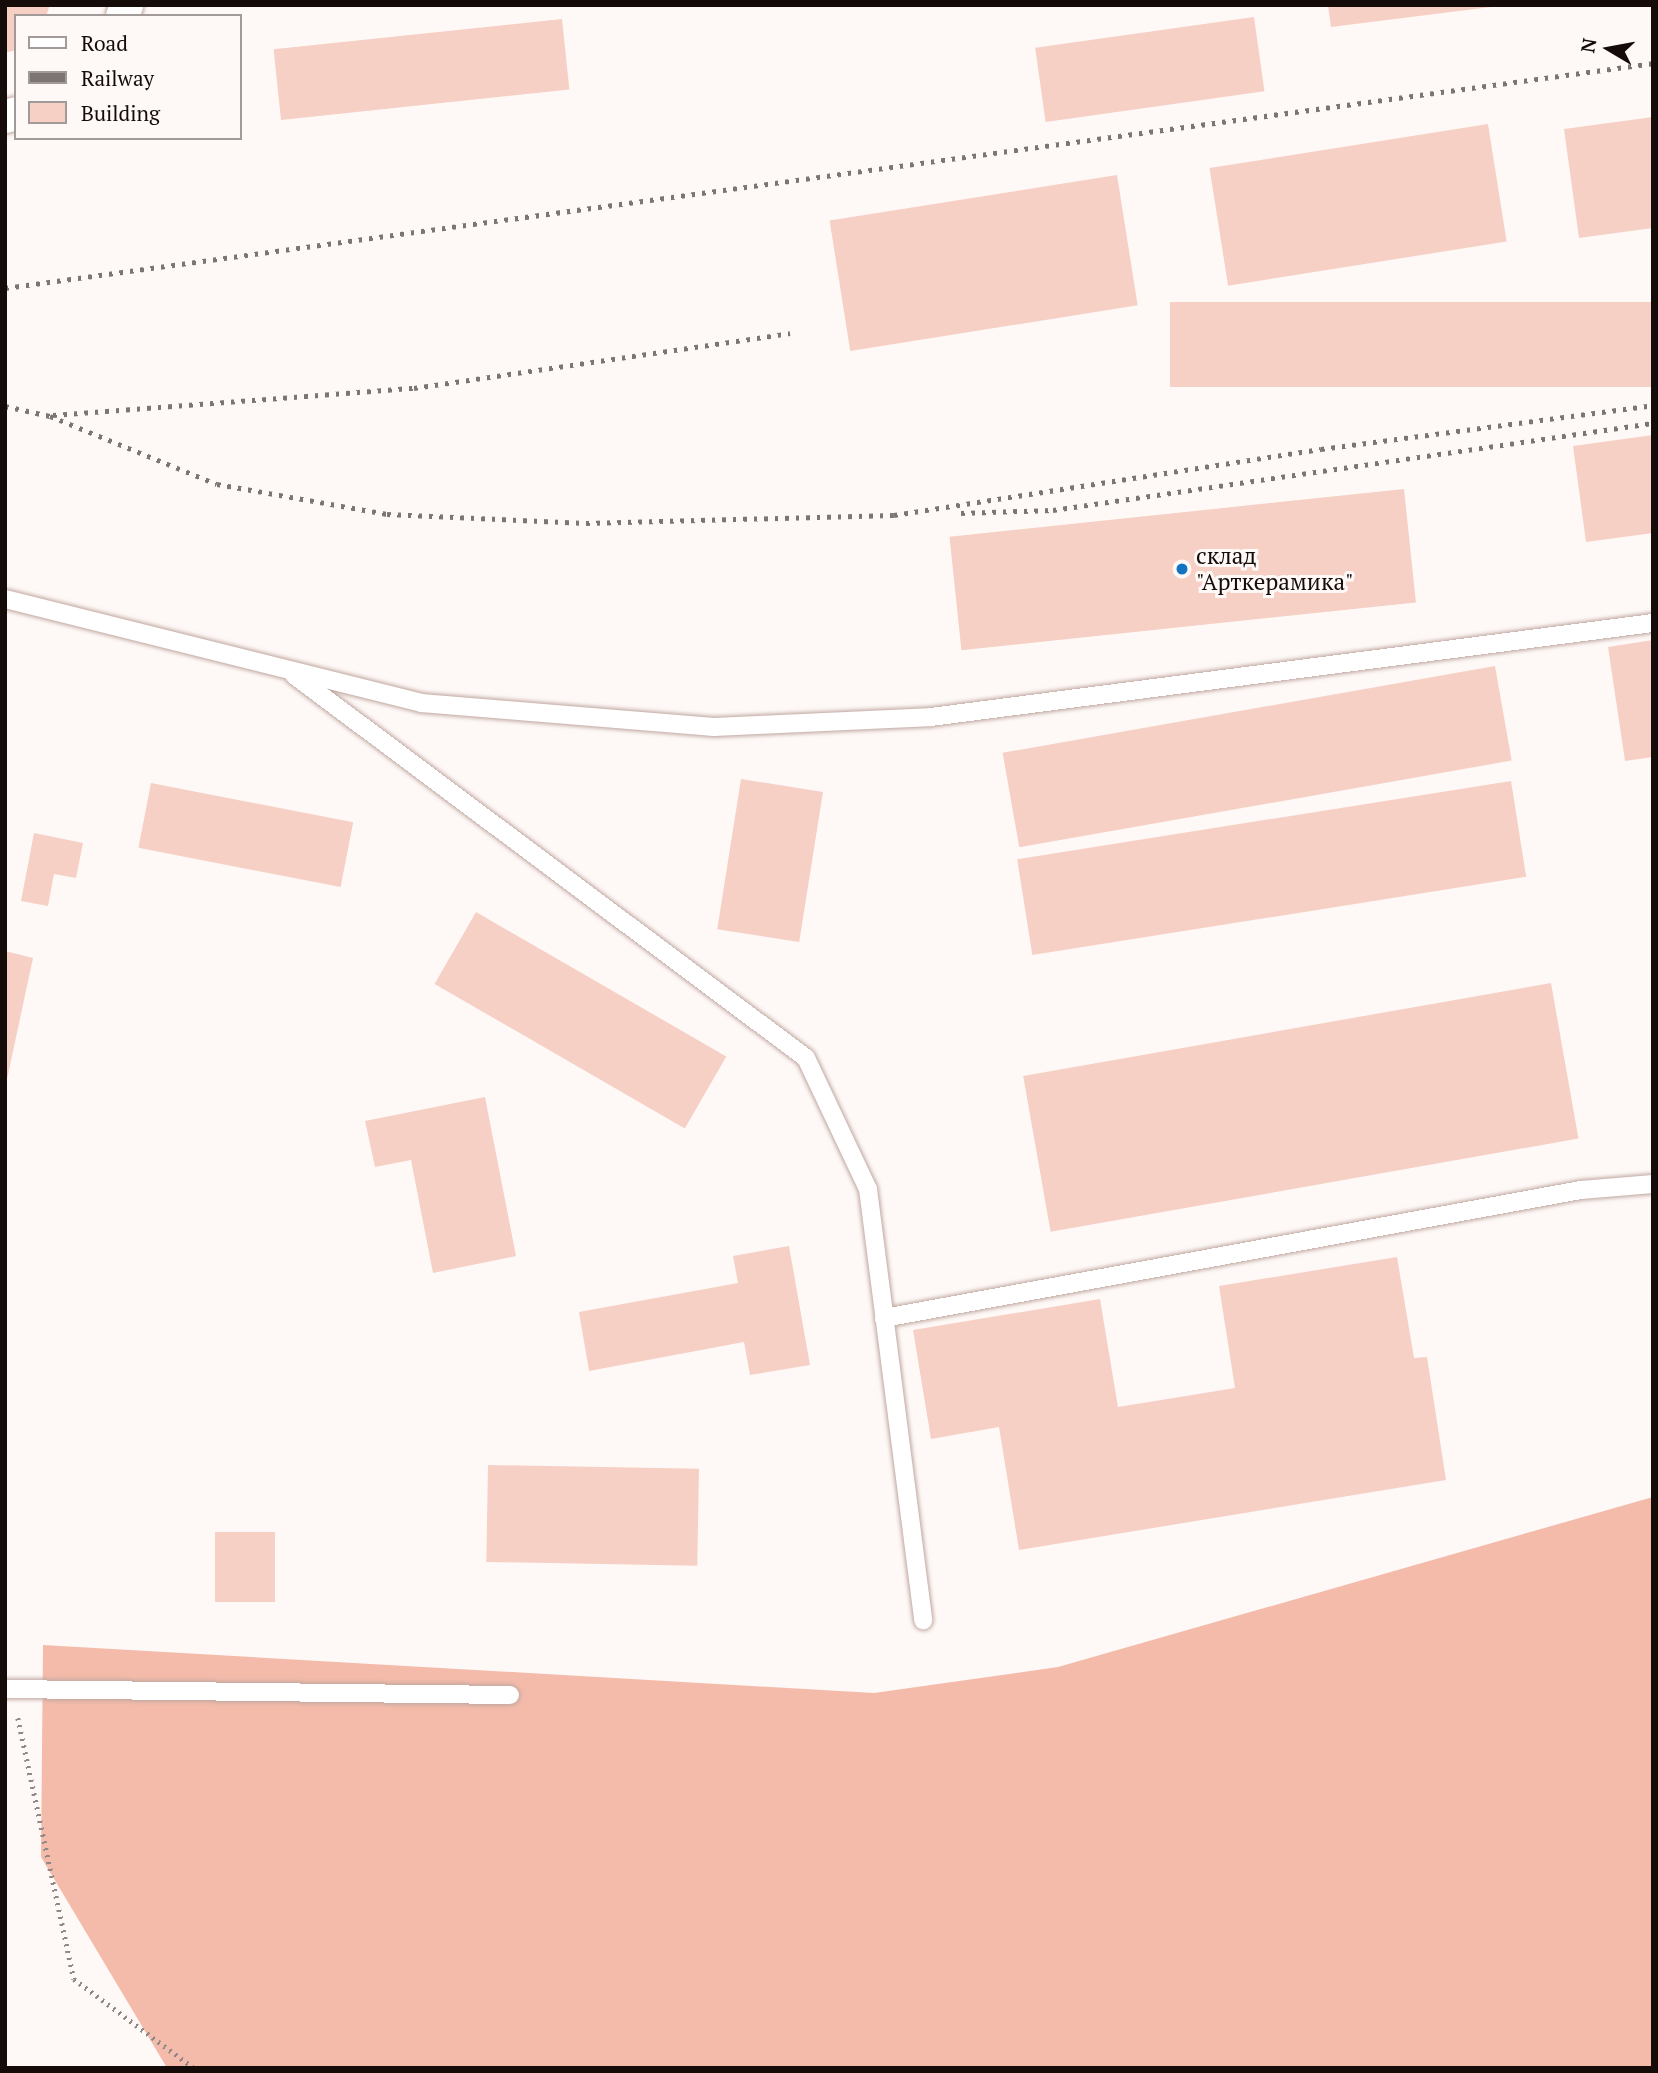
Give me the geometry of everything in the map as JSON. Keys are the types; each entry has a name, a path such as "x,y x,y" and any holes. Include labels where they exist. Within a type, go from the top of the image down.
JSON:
{"lane":[{"path":"5,599 421,703 714,727 931,717 1653,623"},
{"path":"288,670 806,1058 868,1189 923,1621"},
{"path":"884,1318 1581,1190 1653,1184"},
{"path":"8,1689 510,1695"}],"path":[{"path":"8,1689 74,1979 194,2068"}],"shaded area":[{"path":"1653,1497 1653,2068 167,2068 41,1857 43,1645 874,1693 1058,1667"}],"building":[{"path":"5,5 50,5 47,14 14,14 14,51 5,53"},
{"path":"1328,5 1491,5 1491,7 1331,27"},
{"path":"1254,17 1264,91 1046,122 1035,48"},
{"path":"562,19 569,90 281,120 274,49"},
{"path":"1653,117 1653,228 1579,238 1564,129"},
{"path":"1488,124 1507,242 1228,286 1209,168"},
{"path":"1117,175 1138,305 850,351 830,221"},
{"path":"1170,302 1653,302 1653,387 1170,387"},
{"path":"1653,435 1653,533 1586,542 1573,446"},
{"name":"склад \"Арткерамика\"","path":"1404,489 1416,602 961,650 950,537"},
{"path":"1653,640 1653,757 1625,761 1608,647"},
{"path":"1495,666 1512,761 1019,847 1003,753"},
{"path":"741,779 823,792 799,942 717,929"},
{"path":"1511,781 1526,877 1032,955 1017,859"},
{"path":"151,783 353,822 341,887 138,848"},
{"path":"34,833 83,843 76,878 54,874 48,906 21,901"},
{"path":"476,912 726,1056 685,1128 434,984"},
{"path":"5,951 33,958 6,1084 5,1084"},
{"path":"1551,983 1578,1139 1051,1232 1023,1076"},
{"path":"485,1097 516,1256 433,1273 411,1160 375,1167 365,1121"},
{"path":"789,1246 810,1365 750,1375 744,1342 589,1371 579,1312 738,1283 733,1256"},
{"path":"1397,1257 1414,1358 1427,1357 1446,1480 1019,1550 999,1427 931,1439 913,1330 1100,1299 1118,1407 1235,1388 1219,1286"},
{"path":"488,1465 699,1469 697,1566 486,1562"},
{"path":"215,1532 275,1532 275,1602 215,1602"}],"railway":[{"path":"5,288 1653,63"},
{"path":"53,415 414,388 790,333"},
{"path":"5,406 50,416 217,484 387,514 586,523 894,515 1321,449 1653,405"},
{"path":"961,513 1053,510 1653,423"}],"place":[{"name":"склад \"Арткерамика\"","path":"1182,569"}]}
